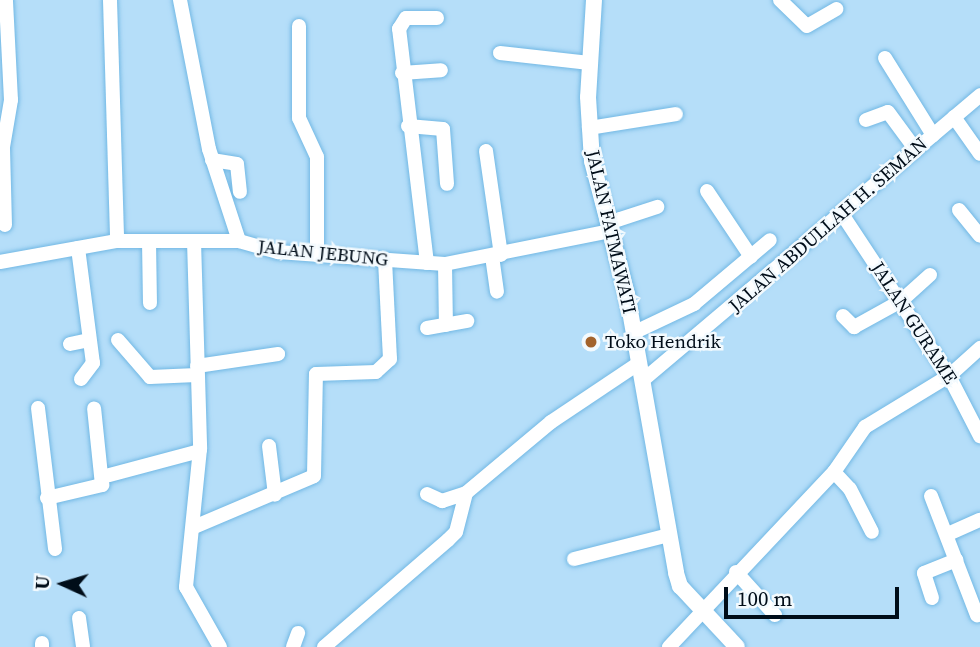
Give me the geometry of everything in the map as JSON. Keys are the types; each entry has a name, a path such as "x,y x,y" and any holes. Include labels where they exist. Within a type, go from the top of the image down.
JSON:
{"street":[{"path":"5,225 3,147 11,100 6,0"},
{"path":"110,0 117,241"},
{"name":"JALAN JEBUNG","path":"180,0 212,160 239,241 261,250 445,264 496,256 609,227 657,207"},
{"name":"JALAN FATMAWATI","path":"594,0 589,63 589,128 639,363 678,581 737,647"},
{"path":"780,0 807,26 837,9"},
{"path":"427,263 402,72 401,21 437,18"},
{"path":"299,26 299,118 317,157 317,255"},
{"path":"500,53 589,63"},
{"path":"885,58 933,135"},
{"path":"402,72 441,70"},
{"name":"JALAN ABDULLAH H. SEMAN","path":"642,381 980,95"},
{"path":"866,120 888,112 916,149"},
{"path":"589,128 676,114"},
{"path":"954,117 980,155"},
{"path":"408,127 443,129 447,184"},
{"path":"486,151 498,292"},
{"path":"212,160 237,164 240,192"},
{"path":"707,191 751,257"},
{"path":"959,210 980,236"},
{"name":"JALAN GURAME","path":"842,214 949,376 980,436"},
{"path":"633,333 705,296 770,240"},
{"path":"0,262 117,241 239,241"},
{"path":"149,241 150,303"},
{"path":"194,241 200,451 187,595 220,647"},
{"path":"78,248 93,367 81,379"},
{"path":"194,527 275,495 316,473 317,372 376,372 387,364 385,259"},
{"path":"445,264 446,325"},
{"path":"843,316 854,327 901,301 930,275"},
{"path":"705,296 718,319"},
{"path":"427,328 467,321"},
{"path":"70,344 89,340"},
{"path":"118,340 153,379 278,354"},
{"path":"669,647 702,608 834,472 871,421 949,376 980,348"},
{"path":"428,494 442,501 466,493 551,422 639,363"},
{"path":"38,408 55,550"},
{"path":"47,498 97,489 102,477 94,408"},
{"path":"269,446 275,495"},
{"path":"102,477 200,451"},
{"path":"834,472 850,489 872,532"},
{"path":"328,646 456,532 466,493"},
{"path":"932,496 977,615"},
{"path":"948,534 980,520"},
{"path":"574,559 669,535"},
{"path":"932,598 924,573 957,560"},
{"path":"736,572 775,615"},
{"path":"79,618 83,647"}],"place":[{"name":"Toko Hendrik","path":"591,342"}]}
